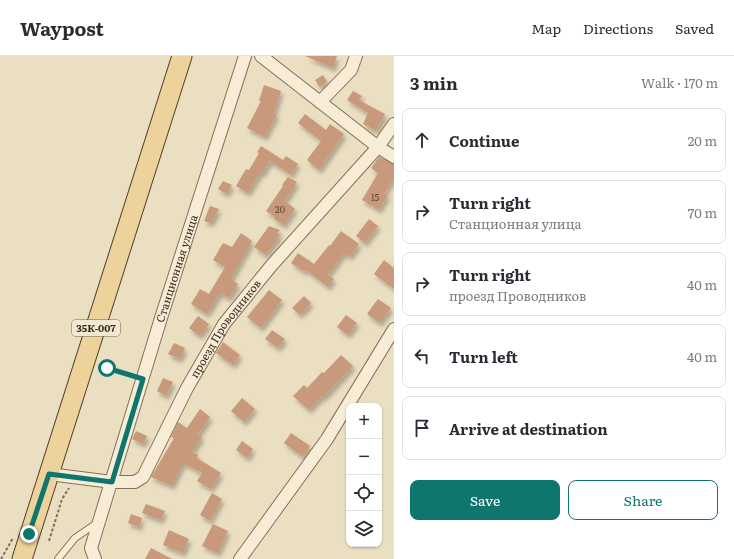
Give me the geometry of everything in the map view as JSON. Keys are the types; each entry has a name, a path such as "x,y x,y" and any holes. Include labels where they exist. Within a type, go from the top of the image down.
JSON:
{"main road":[{"name":"35К-007","path":"22,559 182,56"}],"street":[{"name":"Станционная улица","path":"95,559 91,548 245,56"},
{"path":"261,56 378,147 394,157"},
{"path":"320,102 351,70 356,56"},
{"name":"проезд Проводников","path":"49,474 112,482 135,482 143,478 187,388 224,324 271,266 378,147 394,124"},
{"path":"240,559 327,439 394,329"}],"lane":[{"path":"58,559 75,538 100,521"}],"path":[{"path":"107,368 143,379"},
{"path":"49,541 62,499 70,487"},
{"path":"0,559 14,536"}],"building":[{"path":"305,56 337,56 333,68"},
{"path":"323,75 327,82 320,87 315,80"},
{"path":"264,85 281,91 274,113 277,114 265,137 247,128 261,101 259,101"},
{"path":"353,91 362,96 359,100 385,114 376,131 363,124 368,113 347,100"},
{"path":"305,114 326,130 330,124 344,134 319,170 307,160 321,141 298,123"},
{"path":"261,146 283,160 286,156 298,164 291,175 270,161 262,174 260,173 248,193 236,186 246,169 249,170 259,153 257,152"},
{"path":"379,157 394,164 394,178 384,194 388,195 379,210 362,200 378,173 371,168"},
{"path":"288,177 297,182 285,201 295,209 284,225 274,219 275,217 266,211"},
{"path":"223,181 232,185 227,194 218,189"},
{"path":"210,206 219,209 211,223 204,221"},
{"path":"369,219 378,226 365,243 356,236"},
{"path":"269,226 280,230 277,233 280,235 266,255 254,247"},
{"path":"341,231 359,244 350,257 344,253 328,275 334,279 328,287 306,270 305,272 291,263 298,253 314,264"},
{"path":"241,233 252,241 231,279 238,284 229,298 220,293 207,314 191,304 200,289 209,294 225,267 213,260 223,243 232,247"},
{"path":"384,260 394,268 394,289 374,274"},
{"path":"269,290 282,300 261,328 247,317"},
{"path":"304,296 311,303 300,315 292,308"},
{"path":"378,299 391,308 380,323 367,314"},
{"path":"346,315 357,323 348,335 337,327"},
{"path":"198,316 209,324 200,336 189,328"},
{"path":"272,330 285,339 278,348 265,339"},
{"path":"223,342 240,355 233,365 216,353"},
{"path":"174,343 185,348 180,359 168,354"},
{"path":"341,355 353,366 323,398 322,396 309,410 293,396 304,385 307,388"},
{"path":"163,378 173,382 166,396 157,391"},
{"path":"242,398 255,409 244,422 231,411"},
{"path":"200,409 210,417 198,435 202,437 192,452 198,455 197,458 221,473 211,489 197,481 202,473 183,463 172,486 151,477 174,438 171,437 178,422 187,428"},
{"path":"136,431 147,436 143,444 132,439"},
{"path":"291,433 310,446 303,457 284,443"},
{"path":"242,441 253,449 247,458 236,450"},
{"path":"212,493 222,499 210,521 200,515"},
{"path":"146,504 165,511 161,520 142,513"},
{"path":"131,514 142,518 139,527 128,523"},
{"path":"213,524 228,531 218,553 202,546"},
{"path":"169,530 189,539 183,553 163,545"},
{"path":"151,548 172,559 145,559"}],"route":[{"path":"29,534 49,474 112,482 143,379 107,368"}]}
